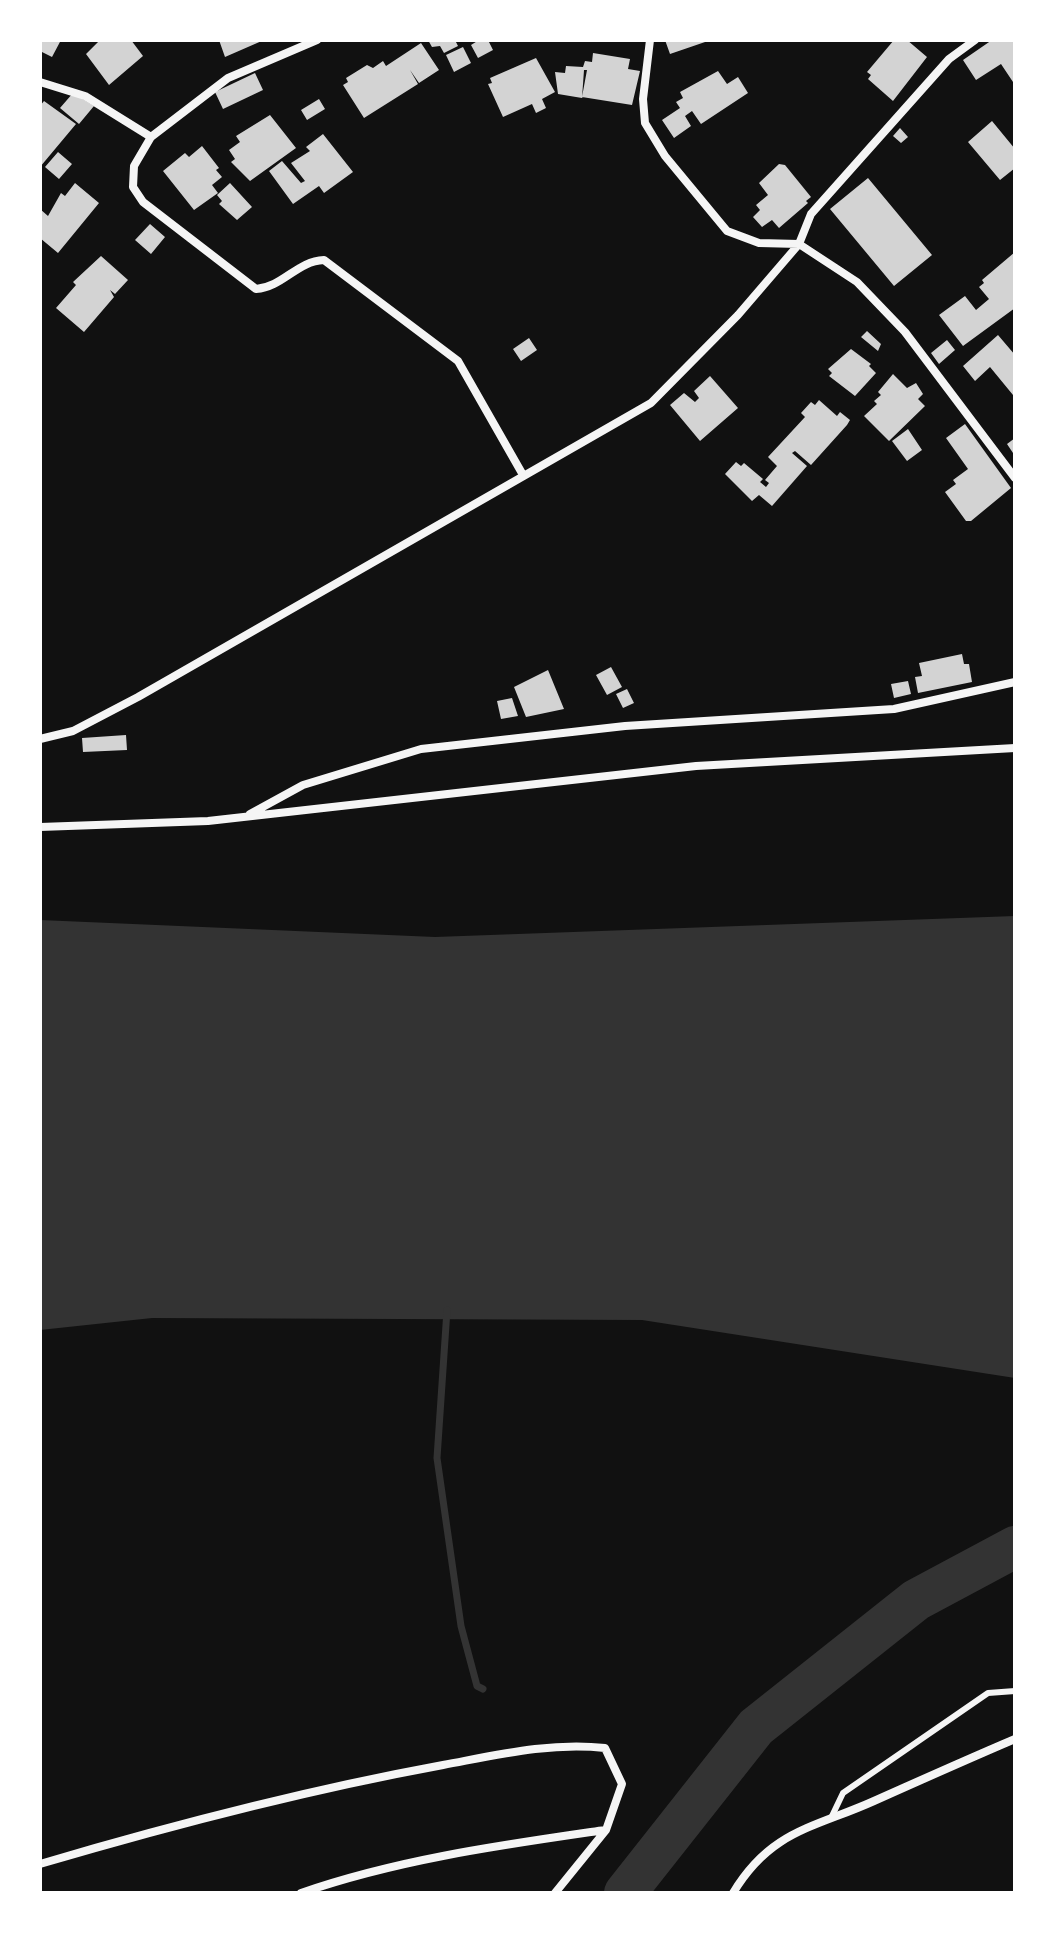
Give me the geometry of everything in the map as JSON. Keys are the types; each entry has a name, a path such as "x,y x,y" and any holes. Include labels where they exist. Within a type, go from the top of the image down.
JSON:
{"street":[{"path":"317,40 228,78 151,137 134,166 133,187 143,202 256,289 271,288 308,261 324,260 458,361 523,475"},
{"path":"650,40 643,99 645,123 665,156 727,231 759,243 799,244 857,282 905,332 1015,478"},
{"path":"40,739 73,731 138,697 651,403 738,315 799,244 811,214 949,59 975,40"},
{"path":"40,82 85,96 151,137"},
{"path":"247,816 303,785 421,749 625,726 894,709 1015,682"},
{"path":"40,827 247,816 696,766 1015,748"},
{"path":"733,1893 761,1857 804,1827 1015,1739"},
{"path":"40,1864 132,1837 384,1775 529,1749 578,1745 605,1748 622,1784 606,1830 555,1893"},
{"path":"301,1893 370,1871 486,1848 606,1830"}],"lane":[{"path":"832,1816 843,1793 988,1693 1015,1691"}],"shaded area":[{"path":"1015,916 1015,1378 642,1320 152,1318 40,1330 40,920 435,937"}],"building":[{"path":"41,40 61,40 52,57 40,51"},
{"path":"100,40 131,40 143,56 109,85 86,54"},
{"path":"219,40 264,40 225,57"},
{"path":"428,40 455,40 458,46 444,53 440,46 432,47"},
{"path":"479,40 488,40 493,50 478,58 471,45"},
{"path":"665,40 708,40 708,41 670,54"},
{"path":"894,40 907,40 927,57 893,101 868,79 871,75 867,72"},
{"path":"992,40 1015,40 1015,85 1001,64 976,80 963,60"},
{"path":"421,43 439,70 419,83 410,70 418,84 364,118 343,85 348,82 346,78 367,65 373,68 383,61 386,66"},
{"path":"463,47 471,63 454,72 446,55"},
{"path":"593,53 630,59 628,69 640,71 632,105 558,94 555,72 565,73 566,66 583,67 585,61 592,62"},
{"path":"536,58 555,92 542,99 546,108 536,113 532,104 503,117 488,84 492,83 490,78"},
{"path":"718,71 727,84 738,77 748,93 701,124 692,111 685,116 691,126 674,138 662,120 680,108 676,102 683,98 680,92"},
{"path":"255,73 263,90 223,109 215,92"},
{"path":"73,93 94,106 79,124 60,108"},
{"path":"319,99 325,109 307,120 301,110"},
{"path":"44,101 76,124 40,167 40,106"},
{"path":"270,115 296,148 250,181 231,162 235,159 229,150 240,142 236,136"},
{"path":"992,121 1015,149 1015,168 1000,180 968,142"},
{"path":"900,128 908,137 901,143 893,136"},
{"path":"323,134 353,172 324,193 319,186 293,204 269,171 282,161 301,183 305,181 291,163 310,151 306,147"},
{"path":"202,146 222,177 212,185 218,193 194,210 163,171 185,153 189,157"},
{"path":"58,152 72,164 59,179 45,167"},
{"path":"779,164 785,165 811,197 779,228 772,220 762,227 753,217 760,210 756,205 768,195 759,183"},
{"path":"868,178 932,255 894,286 830,209"},
{"path":"75,183 99,203 58,253 40,238 40,209 48,216 61,193 65,196"},
{"path":"230,183 252,207 237,220 219,204 222,201 217,195"},
{"path":"150,224 165,237 151,254 135,240"},
{"path":"1015,252 1015,308 963,346 939,315 965,296 976,310 989,299 979,287 984,283 982,280"},
{"path":"101,256 128,280 115,294 110,290 114,297 84,332 56,308 76,285 73,282"},
{"path":"867,331 881,344 878,351 861,337"},
{"path":"998,335 1015,355 1013,395 990,367 975,381 963,366"},
{"path":"529,338 537,350 521,361 513,349"},
{"path":"947,340 955,350 939,364 931,353"},
{"path":"851,349 871,364 869,366 876,373 855,396 829,376 832,373 828,369"},
{"path":"893,374 907,388 916,383 923,394 918,399 925,406 889,441 864,416 877,404 874,401 881,395 878,392"},
{"path":"710,376 738,408 700,441 670,405 684,393 695,402 699,398 694,391"},
{"path":"819,400 837,416 840,412 850,420 847,425 811,465 795,451 792,453 807,466 772,506 759,495 752,501 725,474 736,462 741,466 744,463 763,479 760,482 766,487 769,483 765,480 777,466 768,457 805,417 801,413 811,402 815,405"},
{"path":"965,424 1011,488 971,521 966,521 945,492 956,484 953,480 968,469 946,438"},
{"path":"908,429 922,450 907,461 892,441"},
{"path":"1015,438 1015,456 1007,444"},
{"path":"962,654 964,664 969,664 972,682 918,693 915,677 922,676 919,663"},
{"path":"611,667 622,687 607,695 596,675"},
{"path":"548,670 564,709 526,717 514,687"},
{"path":"908,681 911,694 894,698 891,684"},
{"path":"627,689 634,703 623,708 616,694"},
{"path":"512,698 518,716 501,719 497,701"},
{"path":"126,735 127,750 83,752 82,738"}],"waterway":[{"path":"447,1310 437,1458 461,1626 477,1686 483,1689"},
{"path":"625,1893 756,1727 916,1600 1015,1547"}]}
